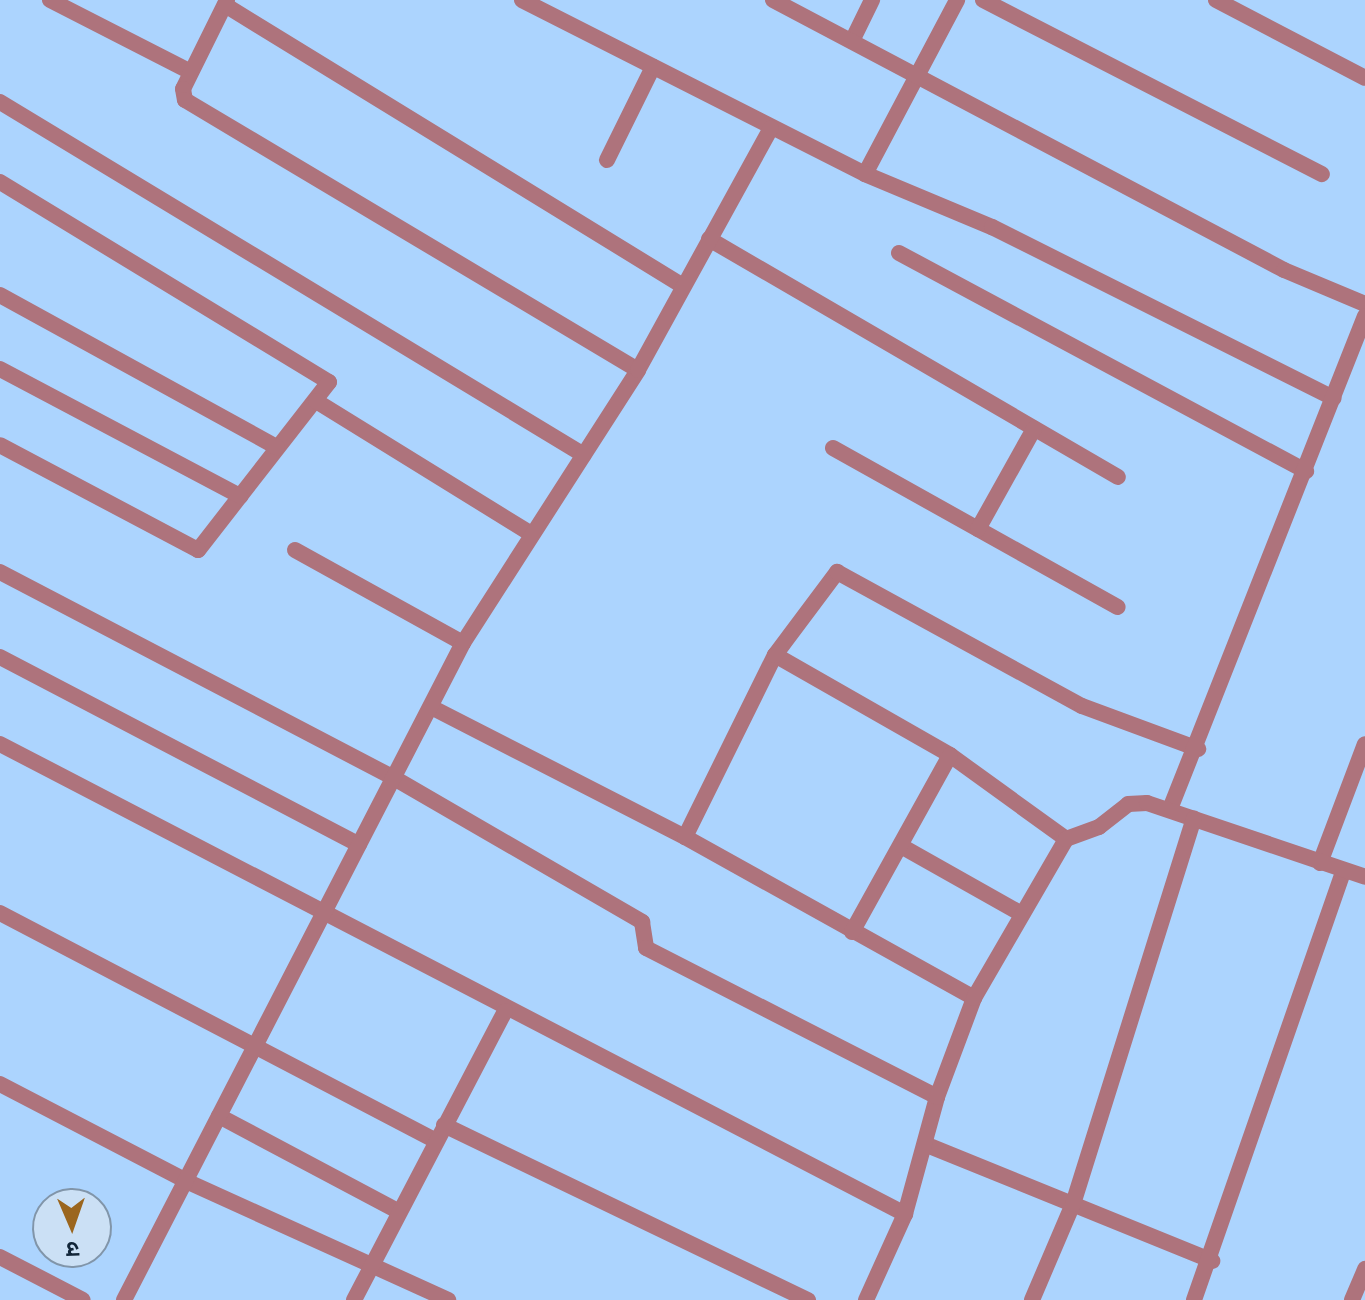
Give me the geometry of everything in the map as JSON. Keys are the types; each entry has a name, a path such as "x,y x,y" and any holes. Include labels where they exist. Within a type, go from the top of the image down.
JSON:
{"street":[{"path":"50,0 191,72"},
{"path":"522,0 553,7 653,67 771,128 865,174 992,227 1334,398"},
{"path":"852,41 872,0"},
{"path":"865,174 957,0"},
{"path":"983,0 1322,174"},
{"path":"1216,0 1365,78"},
{"path":"777,1 1284,270 1365,304"},
{"path":"638,370 185,100 182,93 226,2 683,286"},
{"path":"607,160 653,67"},
{"path":"0,102 584,455"},
{"path":"124,1300 463,643 530,533 638,370 771,128"},
{"path":"0,182 328,379 327,389 277,447 198,550 0,445"},
{"path":"709,239 1118,477"},
{"path":"899,253 1306,471"},
{"path":"0,295 277,447"},
{"path":"1170,809 1198,749 1365,316"},
{"path":"0,369 240,496"},
{"path":"316,401 530,533"},
{"path":"978,529 1034,429"},
{"path":"833,448 1118,607"},
{"path":"295,550 463,643"},
{"path":"685,837 775,655 833,575 842,571 1082,706 1198,749"},
{"path":"0,572 394,778 642,922 646,948 937,1097"},
{"path":"775,655 950,755 1066,839"},
{"path":"0,657 359,845"},
{"path":"431,707 685,837 974,998"},
{"path":"0,744 505,1011 905,1214"},
{"path":"1320,863 1365,744"},
{"path":"852,932 950,755"},
{"path":"866,1300 905,1214 927,1145 937,1097 974,998 1020,913 1066,839 1099,827 1128,804 1170,809 1365,877"},
{"path":"1032,1300 1073,1204 1194,819"},
{"path":"901,846 1020,913"},
{"path":"1194,1300 1212,1261 1344,870"},
{"path":"0,913 436,1141"},
{"path":"354,1300 370,1264 505,1011"},
{"path":"0,1084 186,1181 448,1300"},
{"path":"219,1116 398,1211"},
{"path":"444,1125 808,1300"},
{"path":"927,1145 1212,1261"},
{"path":"0,1257 83,1300"},
{"path":"1352,1300 1365,1269"}]}
